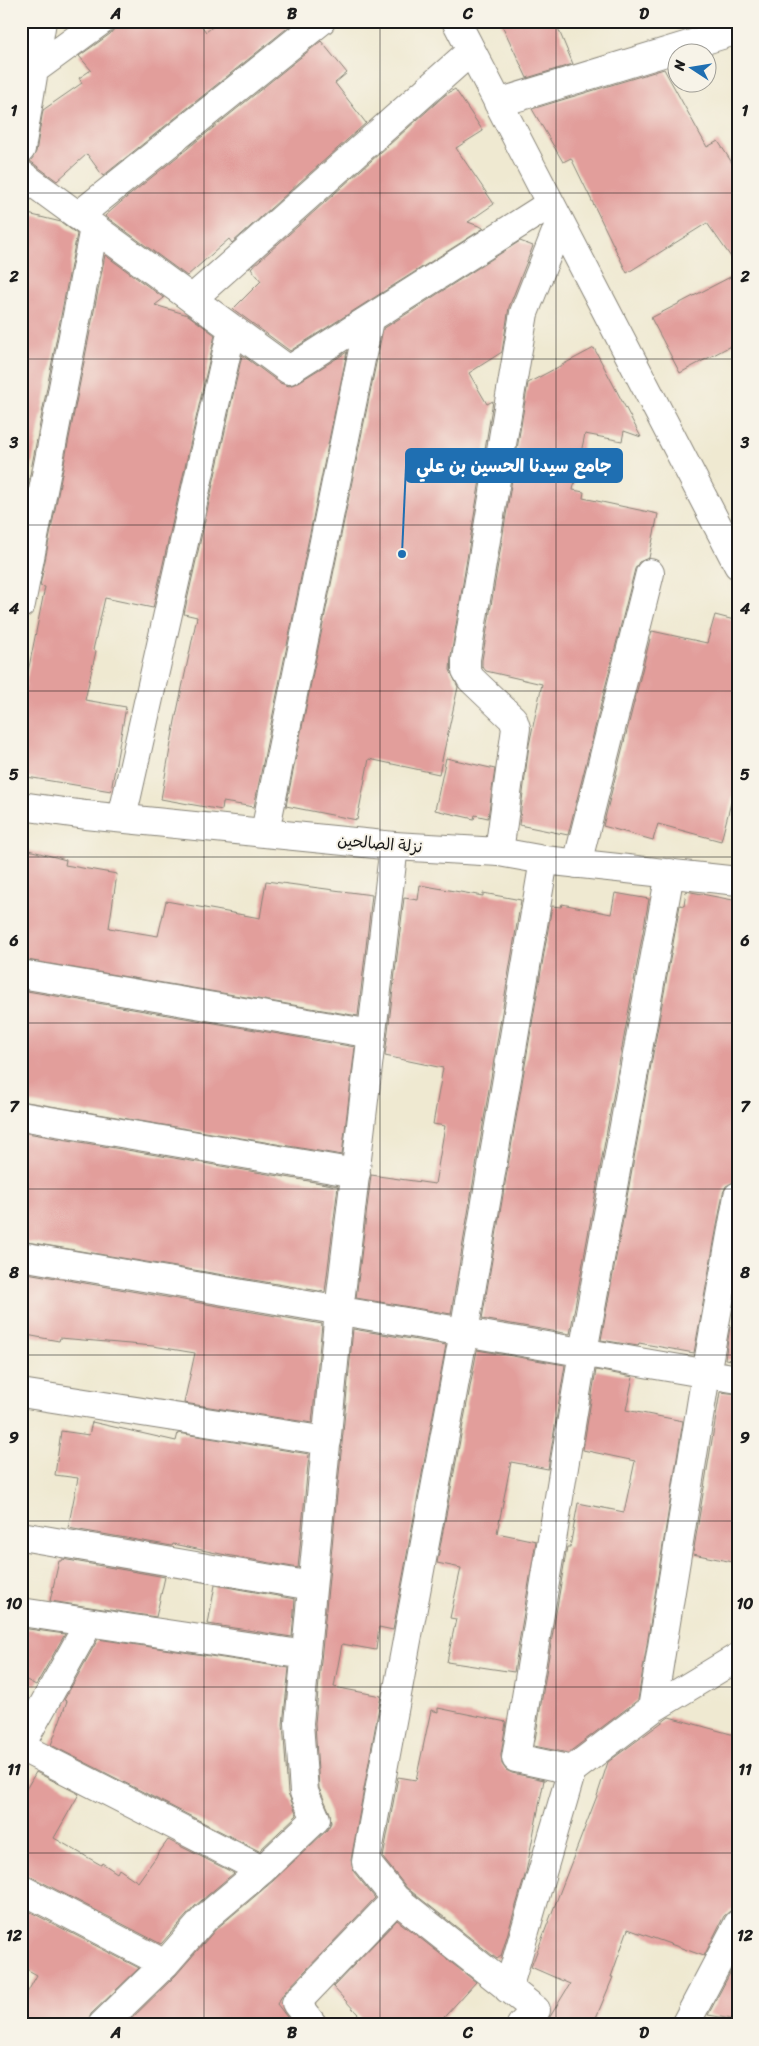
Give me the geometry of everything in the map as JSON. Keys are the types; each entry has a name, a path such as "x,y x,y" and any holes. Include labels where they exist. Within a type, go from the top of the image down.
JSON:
{"street":[{"path":"21,149 42,21"},
{"path":"34,70 101,21"},
{"path":"21,604 86,222 321,21"},
{"path":"456,21 738,565"},
{"path":"498,103 738,30"},
{"path":"192,299 471,51"},
{"path":"21,174 289,370 369,320 555,213"},
{"path":"499,852 516,728 514,719 471,679 466,670 466,660 524,313 555,213"},
{"path":"265,832 369,320"},
{"path":"122,818 232,328"},
{"path":"578,864 650,573"},
{"name":"نزلة الصالحين","path":"21,806 394,846 499,852 578,864 738,880"},
{"path":"102,2025 165,1964 205,1918 262,1870 316,1819 304,1792 299,1723 339,1311 394,846"},
{"path":"521,2025 536,2010 396,1899 366,1862 464,1332 544,860"},
{"path":"572,1770 516,1758 583,1352 670,873"},
{"path":"21,974 372,1034"},
{"path":"21,1116 356,1173"},
{"path":"652,1709 706,1374 738,1196"},
{"path":"21,1256 738,1380"},
{"path":"21,1393 327,1441"},
{"path":"21,1536 312,1586"},
{"path":"21,1612 306,1655"},
{"path":"89,1623 21,1746 262,1870"},
{"path":"508,1988 572,1770 652,1709 738,1657"},
{"path":"21,1889 165,1964"},
{"path":"313,2025 296,2003 396,1899"},
{"path":"685,2025 738,1924"}],"building":[{"path":"116,21 198,21 206,32 220,21 296,21 103,176 87,154 57,181 30,161 36,152 43,110 82,83 79,78 91,70 79,56 110,34 115,28"},
{"path":"500,21 555,21 573,64 527,78"},
{"path":"321,41 347,73 335,83 366,123 232,243 229,239 187,276 105,216 121,202"},
{"path":"664,69 666,73 666,92 677,92 707,147 718,141 738,172 738,267 707,223 627,273 571,158 563,162 532,109"},
{"path":"455,89 483,131 456,148 494,204 468,222 484,228 290,351 233,309 261,281 251,268 445,95"},
{"path":"28,214 61,222 77,234 21,521 21,242"},
{"path":"520,241 533,246 509,307 502,352 469,373 487,404 493,401 451,656 450,670 458,687 439,774 369,759 357,820 286,806 383,329"},
{"path":"105,255 164,298 155,305 188,315 215,335 153,608 105,598 93,650 96,651 85,700 126,707 111,791 21,776 21,707 45,587 40,586"},
{"path":"738,273 738,342 680,373 651,318"},
{"path":"594,348 641,437 624,431 622,441 585,434 573,490 584,492 583,498 658,514 649,558 639,562 635,569 568,835 519,825 529,745 542,684 486,671 482,666 482,660 528,383"},
{"path":"347,352 254,807 223,802 222,810 161,799 197,617 184,614 242,355 280,383 289,386"},
{"path":"715,615 738,621 738,776 721,841 658,824 653,840 603,826 652,631 707,643"},
{"path":"446,758 495,769 488,818 475,815 474,819 435,810"},
{"path":"21,848 66,860 65,865 117,874 109,928 158,936 166,901 260,918 266,881 372,895 358,1016 21,959"},
{"path":"420,885 483,896 483,893 521,900 451,1314 356,1298 371,1175 435,1184 445,1126 433,1124 443,1068 385,1056 404,898 418,900"},
{"path":"686,891 738,901 738,1180 726,1186 723,1193 694,1353 639,1343 638,1346 601,1340 680,905 684,906"},
{"path":"615,893 649,899 570,1334 482,1319 552,906 561,907 562,904 611,914"},
{"path":"21,990 355,1047 342,1155 21,1101"},
{"path":"21,1132 338,1186 325,1292 21,1241"},
{"path":"21,1272 322,1324 312,1423 184,1403 195,1353 153,1346 60,1338 59,1341 21,1334"},
{"path":"730,1327 738,1329 738,1361 725,1359"},
{"path":"353,1329 446,1345 393,1630 379,1627 376,1650 342,1644 334,1687 381,1696 351,1860 354,1872 375,1898 284,1993 277,2004 293,2025 125,2025 176,1975 216,1929 273,1881 327,1830 331,1823 330,1813 319,1788 315,1723"},
{"path":"477,1350 565,1365 548,1469 511,1462 497,1533 536,1541 514,1672 447,1662 456,1619 450,1618 461,1568 437,1563"},
{"path":"596,1370 633,1377 626,1410 683,1421 638,1700 568,1753 534,1746 567,1547 570,1547 578,1503 624,1512 635,1461 583,1450"},
{"path":"720,1392 738,1394 738,1563 693,1554"},
{"path":"92,1422 176,1441 178,1433 309,1454 298,1568 173,1544 172,1546 68,1528 78,1478 55,1475 61,1431 89,1435"},
{"path":"62,1559 165,1577 156,1617 50,1601 59,1561"},
{"path":"215,1585 295,1599 292,1637 208,1624"},
{"path":"21,1628 65,1634 36,1685 21,1677"},
{"path":"98,1639 289,1668 283,1724 288,1793 297,1815 259,1851 51,1745 67,1701 64,1700"},
{"path":"438,1708 506,1722 501,1755 502,1764 506,1770 512,1773 544,1780 526,1872 501,1956 497,1959 407,1888 383,1858 398,1777 416,1780 431,1710 438,1712"},
{"path":"669,1717 738,1736 738,1908 724,1916 704,1956 628,1929 611,1977 613,1977 593,2025 545,2025 570,1984 531,1967 597,1796 608,1762"},
{"path":"36,1772 79,1794 54,1838 101,1865 102,1863 117,1873 119,1869 138,1882 168,1840 234,1873 195,1906 161,1944 28,1875 21,1874 21,1798"},
{"path":"21,1907 139,1968 91,2014 87,2025 21,2025 21,2004 37,1975 21,1966"},
{"path":"397,1920 476,1982 437,2025 368,2025 333,1987"},
{"path":"738,1958 738,2020 708,2015"}],"place":[{"name":"جامع سيدنا الحسين بن علي","path":"402,554"}]}
